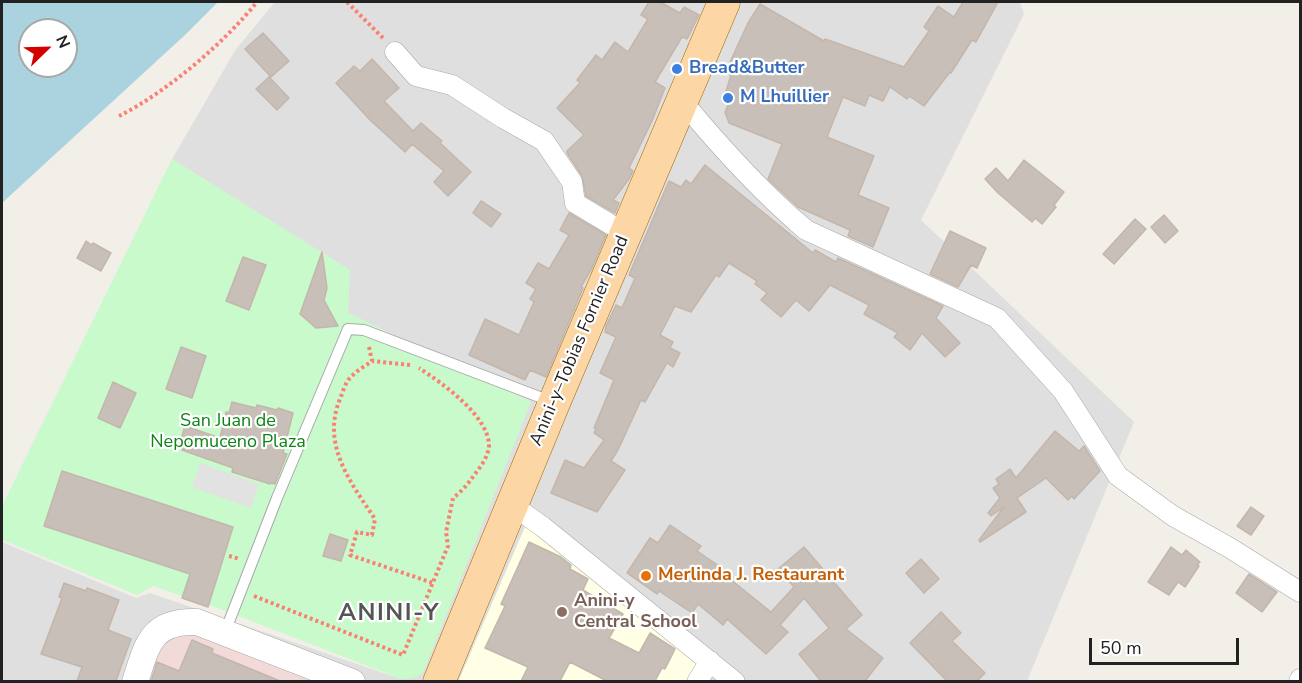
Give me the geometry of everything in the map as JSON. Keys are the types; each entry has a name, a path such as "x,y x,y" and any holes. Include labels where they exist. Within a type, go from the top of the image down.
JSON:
{"main road":[{"name":"Anini-y–Tobias Fornier Road","path":"440,681 554,403 724,2"}],"street":[{"path":"396,52 416,76 452,85 544,141 572,182 575,203 626,233"},
{"path":"682,102 736,164 807,230 997,318 1064,391 1118,476 1173,516 1230,548 1300,592"},
{"path":"512,505 735,681"},
{"path":"135,681 150,639 164,629 183,621 197,622 352,681"},
{"path":"697,681 710,661"}],"lane":[{"path":"225,632 277,498 348,329 364,330 554,403"}],"path":[{"path":"119,116 184,73 240,23 257,2"},
{"path":"347,2 396,52"},
{"path":"242,592 403,655 433,583 448,546 446,532 453,498 464,490 485,461 489,444 483,428 471,410 442,383 414,365 372,361 348,379 337,406 333,434 339,461 348,479 375,519 372,535 357,532 351,555 433,583"}],"shaded area":[{"path":"275,2 1020,2 1024,14 921,220 1134,422 1027,681 2,681 2,542 136,598 150,593 401,679 531,402 348,313 349,270 172,159 236,49"},
{"path":"200,463 259,484 251,508 192,487"},
{"name":"Anini-y Central School","path":"525,527 577,561 697,664 687,681 458,682"},
{"path":"195,634 329,682 147,682 155,658 174,638"}],"green space":[{"name":"San Juan de Nepomuceno Plaza","path":"172,159 350,270 348,313 531,402 423,673 413,678 401,679 223,610 153,586 137,595 2,540 2,506"}],"water":[{"path":"2,2 218,2 2,203"}],"building":[{"path":"649,2 660,2 680,13 684,7 699,15 687,39 682,37 655,82 665,88 629,168 633,171 613,200 619,203 615,213 586,196 582,176 567,153 584,135 557,108 580,83 577,80 596,55 602,60 615,42 628,52 648,19 641,15"},
{"path":"963,2 998,2 976,42 972,40 951,73 924,106 909,96 907,99 890,87 883,101 869,95 865,106 843,97 827,137 874,156 858,195 889,208 873,247 848,236 850,230 798,207 768,179 782,144 729,123 725,112 729,103 723,101 731,75 725,73 748,23 760,4 824,41 825,39 904,67 929,31 924,27 938,6 954,17"},
{"path":"263,33 289,61 271,77 245,49"},
{"path":"372,59 399,88 384,101 413,131 421,123 442,141 440,143 471,172 448,196 434,182 444,171 412,144 405,152 370,120 336,83 354,66 360,71"},
{"path":"269,77 289,98 277,110 256,89"},
{"path":"1024,160 1064,192 1054,205 1056,207 1042,224 1035,218 1032,222 985,179 996,168 1008,181"},
{"path":"705,165 813,253 815,250 836,262 838,258 943,306 936,318 960,343 945,357 922,333 910,350 894,337 898,333 864,314 869,305 830,285 809,311 796,300 781,317 761,300 767,293 755,284 757,281 729,263 719,277 716,275 691,312 675,306 660,335 673,342 670,348 680,353 673,367 667,363 645,402 641,400 611,461 625,470 597,512 551,493 565,460 584,468 604,440 594,433 596,429 594,428 614,380 600,373 616,337 605,332 606,326 616,305 622,308 635,278 629,275 669,181 681,187 686,180 691,184"},
{"path":"481,201 501,214 491,227 473,213"},
{"path":"569,213 606,235 581,287 583,288 546,377 530,370 525,380 469,355 485,319 519,335 534,302 530,299 536,289 526,283 538,263 549,269 569,235 560,230"},
{"path":"1164,215 1178,231 1165,243 1151,227"},
{"path":"1135,219 1146,229 1114,264 1103,254"},
{"path":"950,231 986,248 977,268 971,265 958,287 930,274"},
{"path":"86,241 111,253 101,271 77,258"},
{"path":"322,252 327,288 324,300 338,326 316,328 300,314"},
{"path":"243,257 266,265 249,310 226,301"},
{"path":"181,347 206,356 192,398 166,389"},
{"path":"113,382 136,393 120,428 98,418"},
{"path":"232,402 256,408 257,405 277,410 278,408 293,413 283,453 287,454 275,484 232,472 233,468 182,450 183,448 179,446 185,426 220,438 226,412 229,413"},
{"path":"1055,431 1079,451 1084,446 1100,471 1074,499 1072,496 1068,500 1046,478 1017,498 1026,512 980,542 979,540 1004,507 991,516 988,513 1000,498 993,488 999,484 996,479 1010,469 1016,478"},
{"path":"62,471 233,527 208,607 182,598 190,574 44,526"},
{"path":"1251,507 1264,516 1251,535 1237,526"},
{"path":"670,525 701,546 697,551 722,568 720,571 771,612 794,587 778,569 804,547 862,615 846,629 883,658 865,681 821,681 799,654 829,628 804,598 780,625 788,632 766,654 727,619 723,625 698,604 692,613 659,591 657,594 627,573 650,538 658,543"},
{"path":"330,534 348,540 341,561 323,556"},
{"name":"Anini-y Central School","path":"529,542 561,557 571,565 570,569 588,579 583,590 623,614 609,638 639,653 650,633 675,649 665,669 662,668 655,681 607,681 570,662 560,681 521,681 528,667 485,648 505,606 501,604"},
{"path":"1171,547 1182,555 1186,550 1200,562 1185,587 1178,582 1169,595 1148,582"},
{"path":"921,559 939,579 924,593 906,573"},
{"path":"1249,574 1277,592 1262,612 1236,593"},
{"path":"64,583 86,591 87,588 119,600 108,630 131,639 116,681 77,681 82,667 41,654 62,598 59,597"},
{"path":"941,612 961,633 952,641 985,673 977,681 947,681 910,643"},
{"path":"192,640 213,649 212,653 280,681 151,681 157,662 179,671"}],"place":[{"name":"Bread&Butter","path":"677,69"},
{"name":"M Lhuillier","path":"728,98"},
{"name":"Merlinda J. Restaurant","path":"646,576"},
{"name":"Anini-y Central School","path":"562,612"}],"district":[{"name":"ANINI-Y","path":"389,614"}]}
